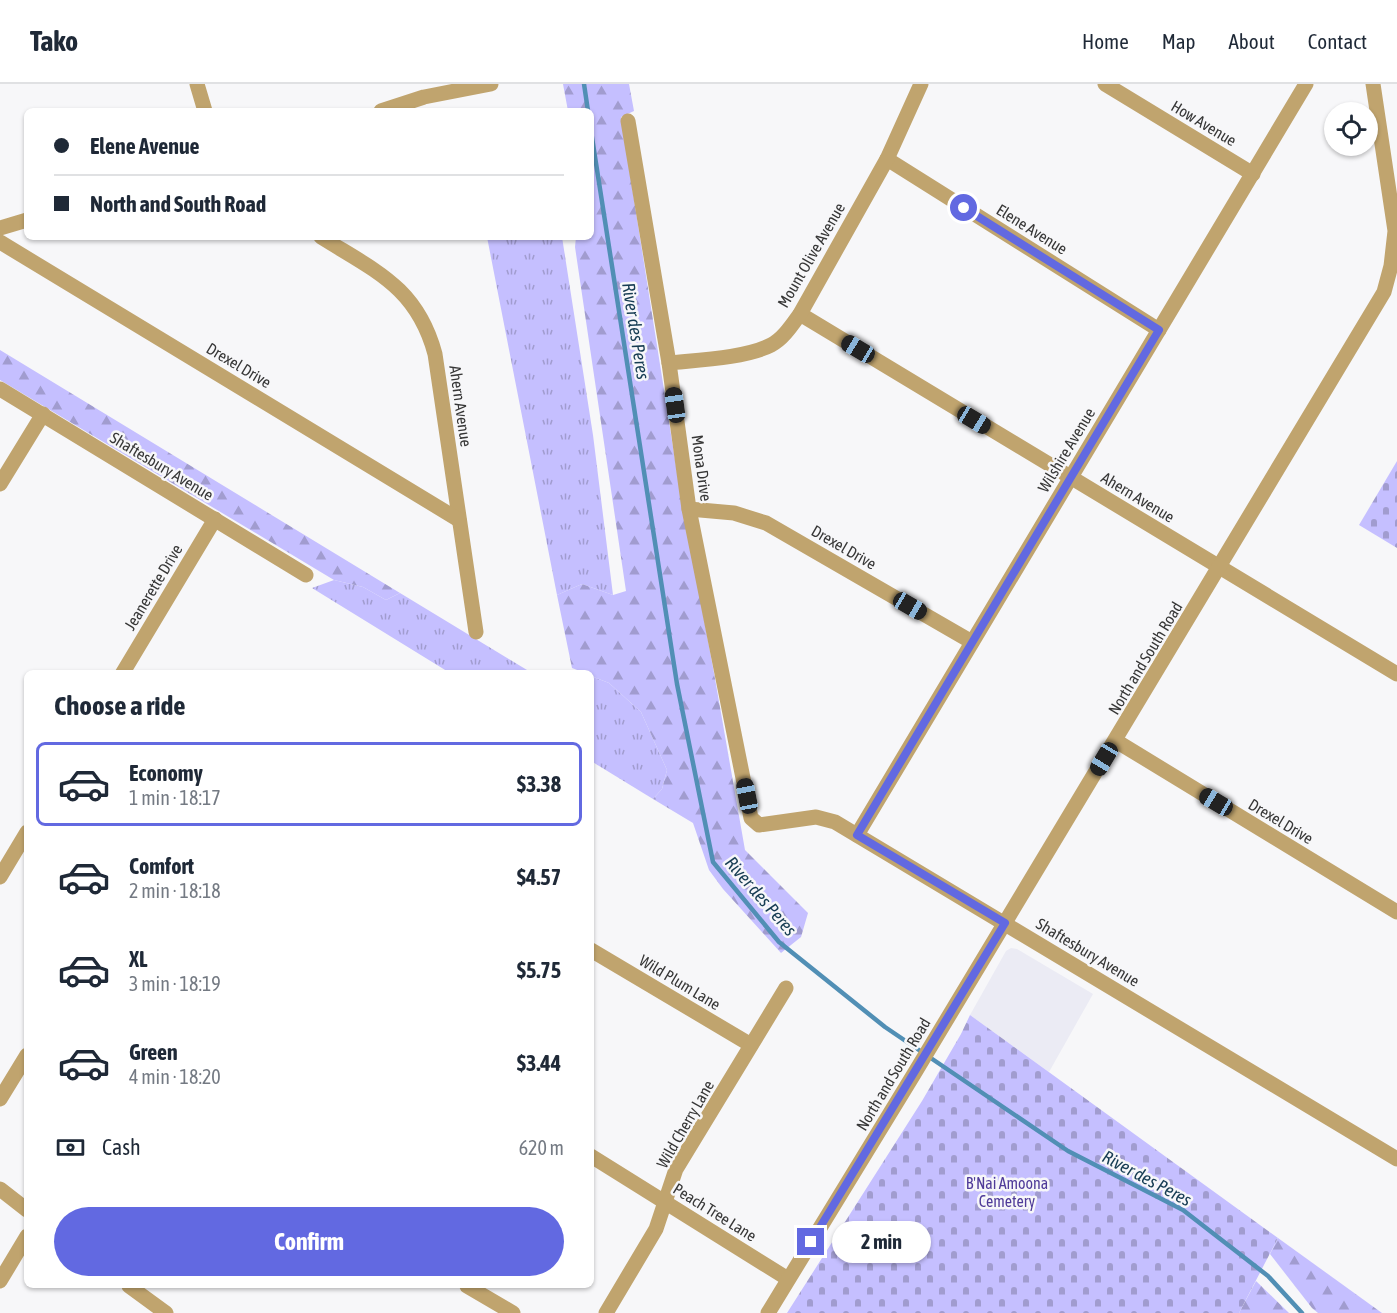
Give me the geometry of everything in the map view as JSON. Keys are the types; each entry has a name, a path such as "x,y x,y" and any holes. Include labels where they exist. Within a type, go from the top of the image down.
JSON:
{"street":[{"path":"197,84 204,108"},
{"path":"390,108 424,97 491,84"},
{"name":"Mount Olive Avenue","path":"669,363 720,358 772,345 789,330 887,159 921,84"},
{"name":"How Avenue","path":"1105,84 1253,174"},
{"name":"Wilshire Avenue","path":"857,835 1306,84"},
{"name":"North and South Road","path":"768,1313 1221,567 1384,292 1391,266 1395,231 1373,84"},
{"name":"Mona Drive","path":"628,121 669,363 689,509 751,818"},
{"name":"Elene Avenue","path":"887,159 1159,330"},
{"path":"0,228 24,220"},
{"name":"Ahern Avenue","path":"326,240 387,279 404,293 419,313 430,336 435,354 476,632"},
{"name":"Drexel Drive","path":"0,242 459,520"},
{"name":"Ahern Avenue","path":"800,314 1397,674"},
{"name":"Shaftesbury Avenue","path":"0,388 306,575"},
{"path":"0,484 43,414"},
{"name":"Drexel Drive","path":"689,509 734,513 766,522 972,642"},
{"name":"Jeanerette Drive","path":"124,670 215,519"},
{"name":"Drexel Drive","path":"1116,741 1397,912"},
{"name":"Shaftesbury Avenue","path":"751,818 759,825 816,817 835,822 1397,1159"},
{"path":"0,876 24,837"},
{"name":"Wild Plum Lane","path":"594,952 751,1045"},
{"name":"Wild Cherry Lane","path":"606,1313 656,1229 676,1169 786,988"},
{"path":"0,1099 24,1060"},
{"name":"Peach Tree Lane","path":"594,1157 788,1279"},
{"path":"0,1189 24,1208"},
{"path":"0,1281 24,1241"},
{"path":"132,1288 166,1313"},
{"path":"470,1288 513,1313"}],"shaded area":[{"path":"1011,948 1017,949 1093,994 1049,1072 970,1015 1006,951"}],"green space":[{"path":"563,84 629,84 634,111 621,117 679,485 745,850 808,913 801,937 781,953 723,889 709,870 693,823 653,799 662,789 667,770 641,712 609,683 594,677 594,670 572,668 557,595 582,584 613,595 626,591 575,247 576,240 594,240 594,108 567,108"},
{"path":"488,240 562,240 593,435 613,595 582,584 557,595"},
{"path":"0,350 400,593 386,600 363,587 334,580 0,380"},
{"path":"1397,461 1397,548 1359,525"},
{"path":"334,580 363,587 386,600 400,593 527,670 445,670 312,588"},
{"path":"594,677 609,683 641,712 667,770 662,789 653,799 594,763"},
{"name":"B'Nai Amoona Cemetery","path":"970,1015 1278,1238 1239,1313 787,1313 922,1101"},
{"path":"1278,1238 1382,1313 1318,1313 1270,1254"},
{"path":"1256,1281 1289,1313 1239,1313"}],"waterway":[{"name":"River des Peres","path":"584,84 588,108"},
{"name":"River des Peres","path":"594,150 677,684 713,862 779,942 885,1027 1068,1151 1183,1210 1268,1276 1302,1313"}],"route":[{"path":"811,1242 1005,923 857,835 1159,330 964,208"}]}
